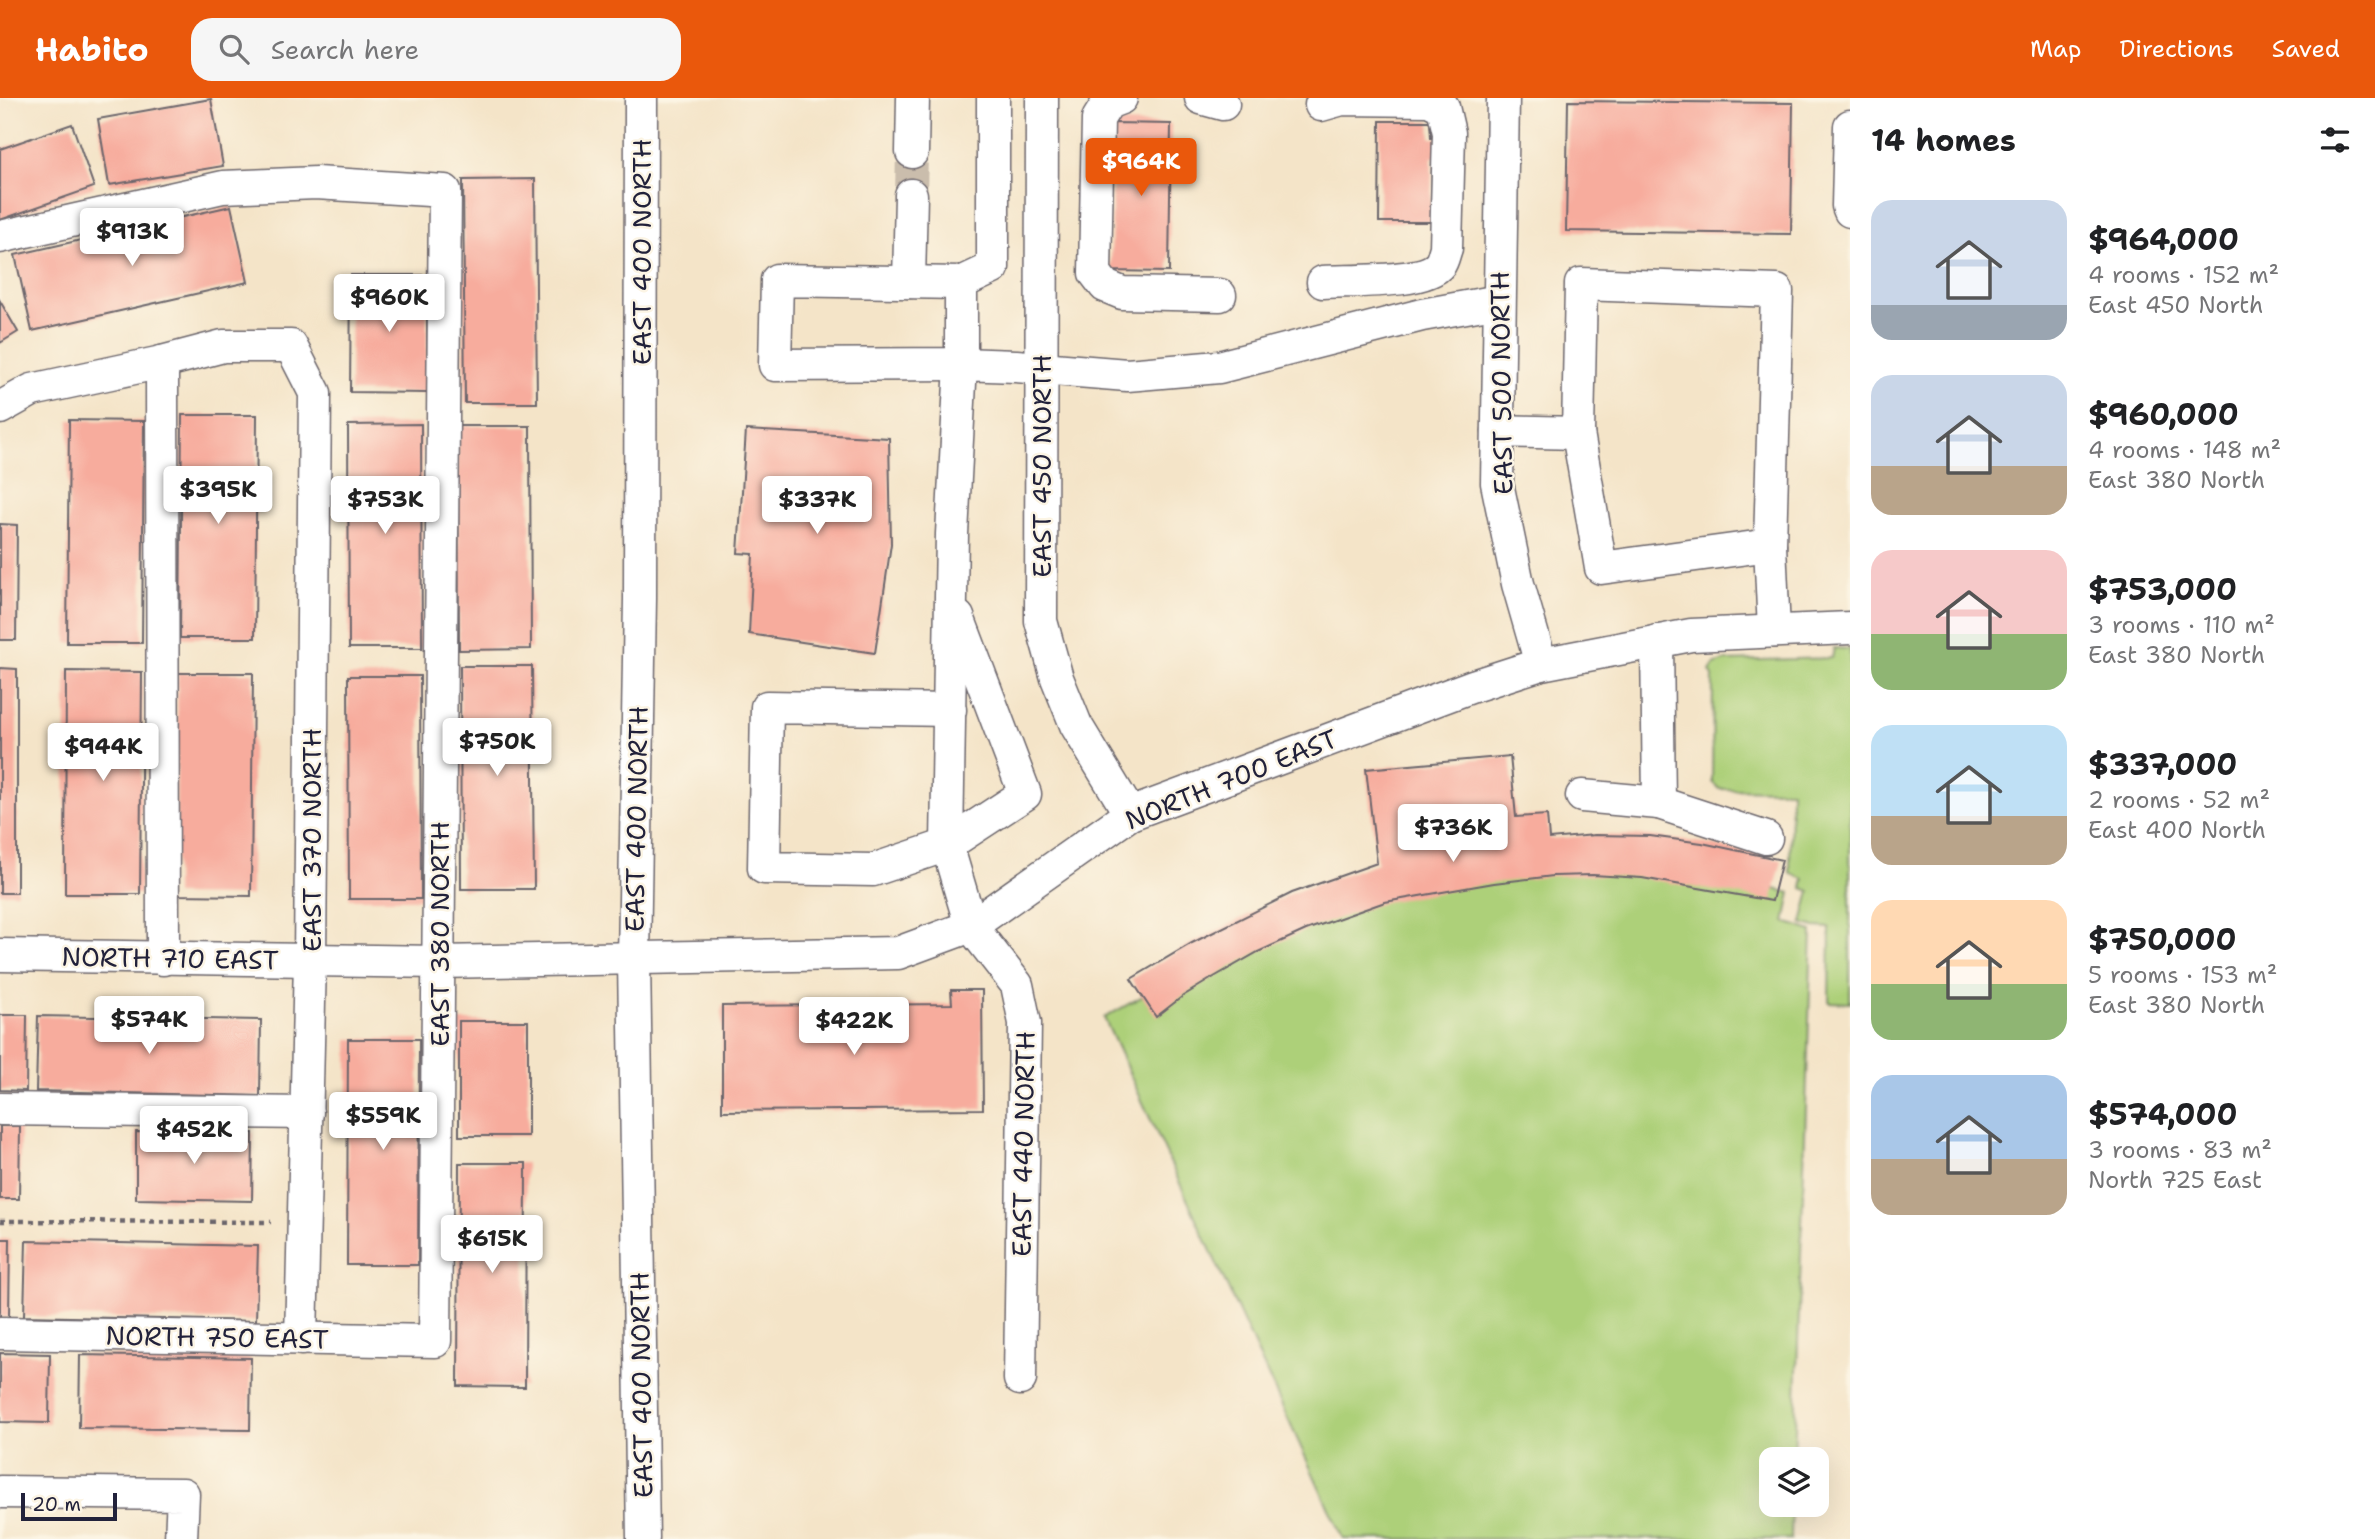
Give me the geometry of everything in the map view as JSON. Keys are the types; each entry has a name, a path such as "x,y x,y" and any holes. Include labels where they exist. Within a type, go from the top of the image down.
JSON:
{"street":[{"name":"EAST 400 NORTH","path":"641,98 640,586 634,960 643,1539"},
{"path":"912,152 914,98"},
{"path":"993,98 993,268 961,283 777,280 775,365 961,364 1041,367 1127,375 1219,367 1422,316 1500,301"},
{"name":"EAST 450 NORTH","path":"1042,98 1041,621 1057,678 1076,725 1130,814"},
{"path":"1121,98 1108,103 1098,119 1095,273 1105,286 1122,293 1220,295"},
{"name":"EAST 500 NORTH","path":"1503,98 1497,483 1518,584 1541,664"},
{"path":"1321,105 1342,99 1429,100 1443,107 1449,132 1446,248 1440,264 1425,274 1323,282"},
{"path":"1850,126 1850,211"},
{"name":"EAST 380 NORTH","path":"0,237 223,187 316,183 445,191 435,1341"},
{"path":"909,282 911,195"},
{"path":"961,283 961,364 951,600 947,845 971,926"},
{"path":"1770,545 1601,568 1578,433 1581,284 1777,291 1770,545 1774,631"},
{"name":"EAST 370 NORTH","path":"162,362 223,346 291,346 314,393 310,961 301,1339"},
{"path":"0,408 32,390 162,362 163,959"},
{"path":"1498,431 1578,433"},
{"path":"950,710 767,707 764,868 873,870 947,845 1025,794 951,600"},
{"name":"NORTH 700 EAST","path":"634,960 898,953 971,926 1130,814 1460,691 1541,664 1691,635 1850,628"},
{"path":"1657,642 1659,803"},
{"path":"1582,796 1659,803 1766,838"},
{"name":"EAST 440 NORTH","path":"971,926 1017,985 1025,1023 1020,1379"},
{"name":"NORTH 710 EAST","path":"0,955 310,961 634,960"},
{"path":"0,1109 307,1113"},
{"name":"NORTH 750 EAST","path":"0,1333 435,1341"},
{"path":"0,1492 183,1494 181,1539"}],"path":[{"path":"0,1220 304,1222"}],"green space":[{"path":"1834,648 1850,649 1850,1003 1829,1002 1830,928 1802,923 1810,891 1802,888 1804,879 1790,873 1791,790 1719,789 1712,782 1713,676 1710,671 1714,665 1724,661 1832,658"},
{"path":"1514,865 1741,881 1791,893 1785,922 1812,931 1794,1447 1759,1447 1759,1517 1792,1517 1791,1539 1343,1539 1104,1018 1244,939"}],"building":[{"path":"211,99 223,166 109,185 98,119"},
{"path":"1568,101 1793,103 1791,234 1566,231"},
{"path":"1380,121 1430,121 1431,138 1438,138 1437,157 1432,157 1431,222 1379,222"},
{"path":"1113,123 1171,124 1169,272 1111,271"},
{"path":"72,124 94,187 0,220 0,149"},
{"path":"535,179 537,403 465,403 463,180"},
{"path":"231,206 248,282 32,331 15,255"},
{"path":"351,275 427,275 427,393 350,392"},
{"path":"0,301 18,332 0,343"},
{"path":"182,415 257,415 255,638 180,638"},
{"path":"69,420 144,421 142,643 67,643"},
{"path":"421,424 422,648 349,648 348,425"},
{"path":"458,426 530,426 531,649 459,650"},
{"path":"746,430 889,438 891,544 875,653 749,634 753,554 738,553"},
{"path":"0,524 17,525 16,640 0,640"},
{"path":"460,666 532,666 534,889 461,889"},
{"path":"0,668 17,669 17,893 0,893"},
{"path":"66,671 142,672 140,894 65,894"},
{"path":"178,673 253,673 251,896 175,895"},
{"path":"348,676 420,676 421,899 349,899"},
{"path":"1510,756 1516,817 1547,815 1549,839 1595,835 1650,836 1702,843 1782,860 1772,901 1642,878 1593,875 1553,876 1494,883 1385,902 1306,930 1258,952 1183,996 1156,1017 1131,979 1192,943 1292,893 1377,863 1366,769"},
{"path":"951,990 982,990 983,1109 722,1111 722,1006 952,1004"},
{"path":"0,1015 27,1015 26,1091 0,1090"},
{"path":"38,1016 261,1020 260,1096 36,1091"},
{"path":"459,1021 528,1021 528,1136 459,1136"},
{"path":"348,1039 419,1039 418,1265 347,1265"},
{"path":"0,1126 20,1126 19,1199 0,1199"},
{"path":"136,1132 253,1133 252,1201 136,1199"},
{"path":"459,1163 526,1163 525,1387 458,1386"},
{"path":"0,1239 10,1239 9,1317 0,1317"},
{"path":"26,1241 258,1246 256,1321 24,1316"},
{"path":"0,1353 50,1354 49,1423 0,1422"},
{"path":"80,1355 251,1358 250,1430 79,1428"}],"tunnel":[{"path":"911,195 912,152"}]}
